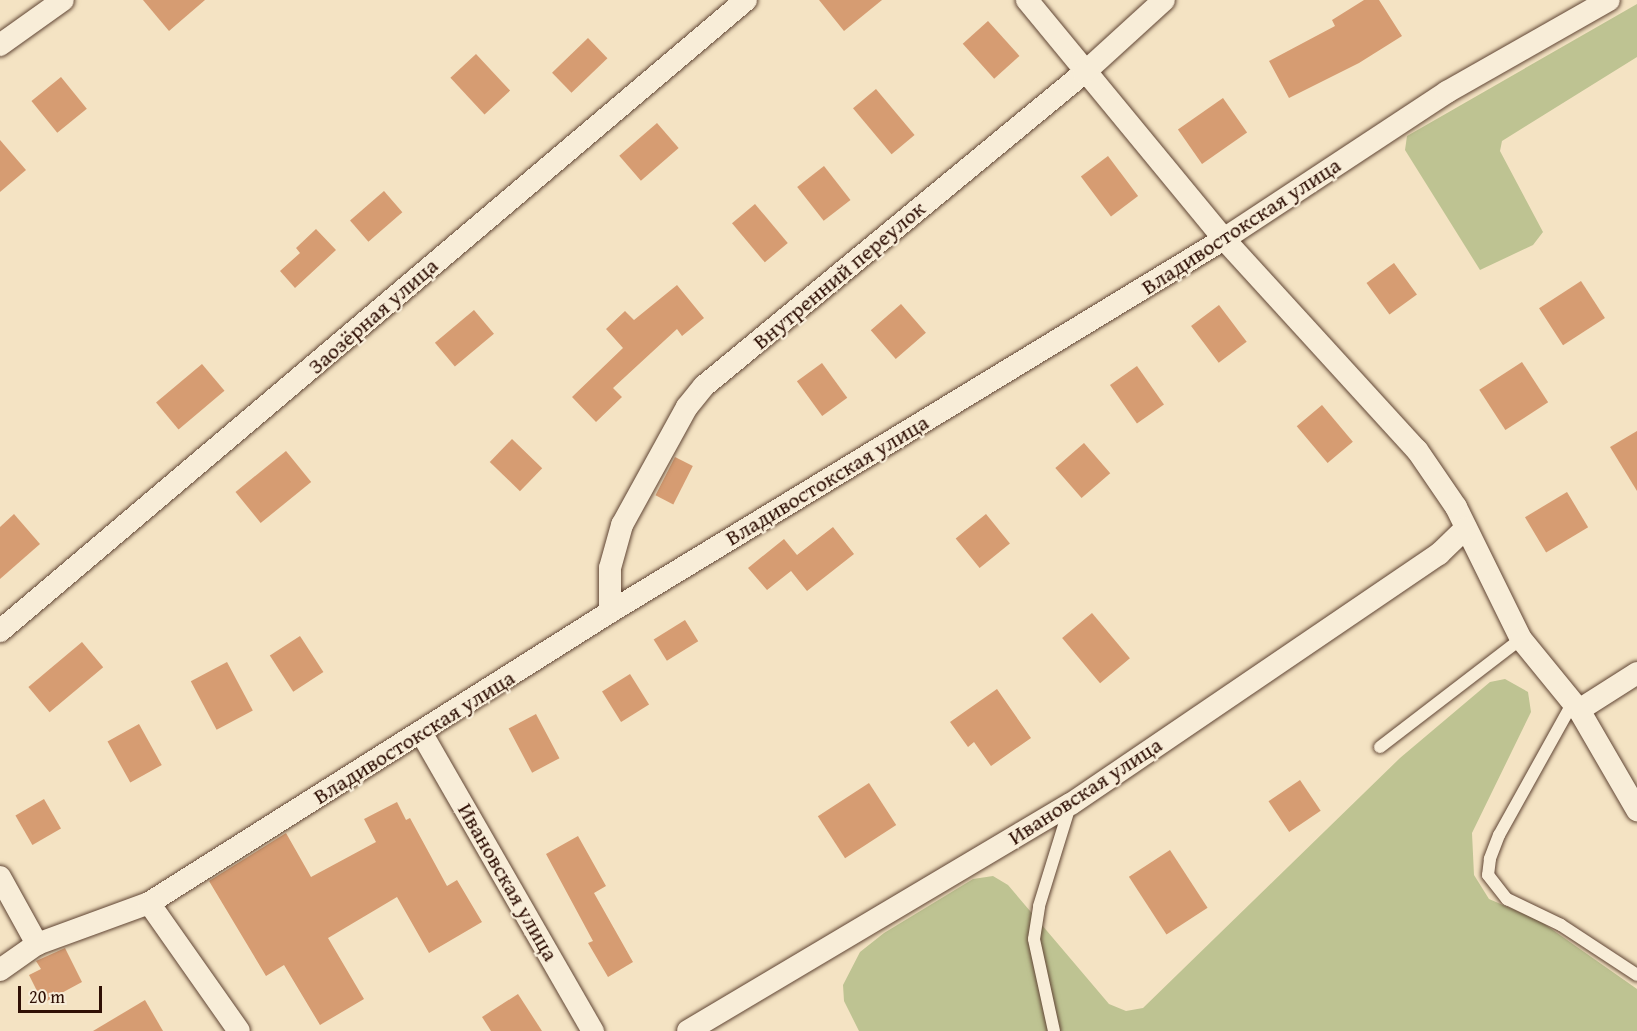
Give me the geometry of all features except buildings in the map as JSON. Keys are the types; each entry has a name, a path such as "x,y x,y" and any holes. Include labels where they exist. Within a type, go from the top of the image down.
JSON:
{"street":[{"path":"0,45 63,0"},
{"name":"Заозёрная улица","path":"0,632 746,0"},
{"path":"1027,0 1084,73 1224,239 1418,450 1466,528 1521,639 1575,707 1637,810"},
{"name":"Внутренний переулок","path":"610,612 610,568 622,525 687,407 704,386 1084,73 1164,0"},
{"name":"Владивостокская улица","path":"0,970 37,944 149,903 422,734 610,612 1224,239 1447,92 1609,0"},
{"name":"Ивановская улица","path":"688,1031 1071,804 1439,554 1466,528"},
{"path":"1575,707 1637,673"},
{"name":"Ивановская улица","path":"422,734 593,1031"},
{"path":"0,877 37,944"},
{"path":"149,903 239,1031"}],"lane":[{"path":"1380,747 1521,639"},
{"path":"1575,707 1499,835 1490,859 1488,875 1507,898 1561,925 1637,975"},
{"path":"1054,1031 1034,939 1039,906 1071,804"}],"green space":[{"path":"1637,4 1637,57 1502,141 1500,151 1543,232 1533,245 1480,270 1405,150 1407,136"},
{"path":"1505,679 1528,692 1531,712 1472,833 1474,875 1489,899 1540,921 1637,989 1637,1031 859,1031 844,1001 843,985 860,952 884,933 973,879 993,876 1008,885 1109,1004 1126,1011 1143,1008 1400,758 1490,682"}]}
